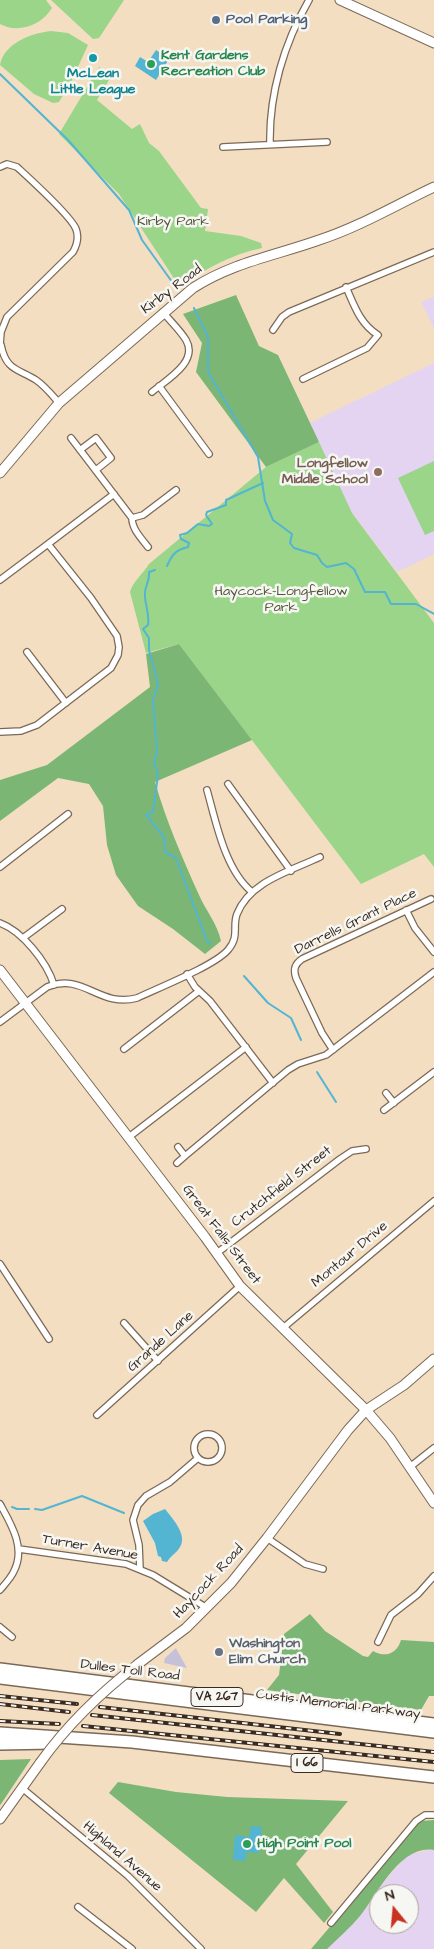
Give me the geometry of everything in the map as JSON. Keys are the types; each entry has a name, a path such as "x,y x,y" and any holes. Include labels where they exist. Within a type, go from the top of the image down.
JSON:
{"highway":[{"name":"Dulles Toll Road","path":"0,1668 434,1724"},
{"name":"Custis Memorial Parkway","path":"0,1678 434,1732"},
{"name":"I 66","path":"0,1733 132,1742 434,1777"},
{"path":"0,1744 45,1743 130,1750 181,1748"}],"main road":[{"path":"340,0 434,43"},
{"name":"Kirby Road","path":"0,473 59,403 193,288 226,269 335,234 367,221 434,187"},
{"name":"Great Falls Street","path":"0,970 129,1137 240,1286 366,1410 390,1438 434,1503"},
{"name":"Haycock Road","path":"0,1820 58,1738 84,1711 111,1685 186,1628 231,1583 267,1538 334,1447 366,1410 404,1385 434,1359"}],"street":[{"path":"270,144 270,128 282,62 309,0"},
{"path":"223,147 327,142"},
{"path":"0,167 7,164 17,167 72,222 78,235 73,252 8,317 1,332 0,345 4,355 14,369 36,380 59,403"},
{"path":"273,330 282,317 289,312 434,252"},
{"path":"303,379 367,348 378,336 361,319 346,287"},
{"path":"152,392 181,368 189,356 188,344 163,312"},
{"path":"159,386 209,454"},
{"path":"71,438 132,518 135,529 148,547"},
{"path":"80,450 96,438 111,458 96,470"},
{"path":"132,518 143,515 176,490"},
{"path":"0,579 114,494"},
{"path":"0,732 30,728 111,668 118,655 117,636 91,598 48,544"},
{"path":"27,652 66,703"},
{"path":"228,784 291,870"},
{"path":"207,790 224,848 241,881 252,892"},
{"path":"0,867 68,814"},
{"path":"0,1022 54,984 74,984 112,1000 129,1000 137,998 214,961 229,950 237,932 237,915 252,892 291,870 320,857"},
{"name":"Darrells Grant Place","path":"333,1050 322,1033 296,978 294,969 296,965 302,959 431,899"},
{"path":"23,938 62,908"},
{"path":"406,910 415,928 434,952"},
{"path":"0,923 10,927 23,938 48,970 54,984"},
{"path":"177,1163 293,1066 320,1058 333,1050 434,972"},
{"path":"187,974 192,983 210,1001 273,1083"},
{"path":"124,1049 199,991"},
{"path":"129,1137 246,1047"},
{"path":"384,1110 434,1072"},
{"path":"386,1093 394,1102"},
{"path":"178,1147 185,1156"},
{"name":"Crutchfield Street","path":"217,1253 340,1159 352,1151 366,1149"},
{"name":"Montour Drive","path":"283,1328 434,1202"},
{"path":"0,1264 49,1339"},
{"name":"Grande Lane","path":"96,1415 240,1286"},
{"path":"124,1323 158,1361"},
{"path":"210,1434 218,1438 222,1451 216,1459 207,1462 198,1458 194,1446 198,1437 210,1434"},
{"path":"410,1467 434,1448"},
{"path":"140,1568 139,1545 133,1520 138,1505 146,1496 170,1482 198,1458"},
{"path":"0,1504 11,1524 19,1550 16,1569 0,1590"},
{"path":"267,1538 306,1564 323,1569"},
{"name":"Turner Avenue","path":"19,1550 126,1564 140,1568 206,1608"},
{"path":"378,1642 391,1615 418,1594 434,1576"},
{"path":"0,1627 12,1637"},
{"name":"Highland Avenue","path":"22,1788 128,1876 201,1949"},
{"path":"331,1922 416,1821 426,1815 434,1814"},
{"path":"78,1907 132,1949"}],"shaded area":[{"path":"434,297 434,328 421,302"},
{"name":"Longfellow Middle School","path":"434,363 434,554 397,572 291,432"},
{"path":"176,1648 187,1668 164,1663 165,1658"},
{"path":"430,1849 434,1850 434,1949 327,1949 360,1915 369,1902 369,1934 419,1934 419,1884 382,1884 406,1856"}],"green space":[{"path":"0,0 46,0 52,8 42,19 29,26 22,28 7,27 0,24"},
{"path":"51,0 124,0 99,38 93,39"},
{"path":"51,31 68,33 88,45 72,80 59,102 53,103 34,94 0,65 7,51 20,40"},
{"name":"Kirby Park","path":"99,67 112,75 97,100 132,129 140,124 149,143 159,151 201,208 208,209 205,231 241,236 261,243 262,248 229,258 179,286 119,194 59,134"},
{"path":"236,295 259,346 278,355 319,442 266,467 196,372 202,343 183,314"},
{"name":"Haycock-Longfellow Park","path":"319,442 352,513 434,623 434,867 424,854 361,884 179,644 146,653 130,592 133,584 149,564 266,467"},
{"path":"434,461 434,531 425,535 398,478"},
{"path":"179,644 252,740 155,782 181,854 221,941 205,954 173,929 138,906 116,875 107,845 103,806 89,784 58,778 0,821 0,780 47,765 150,687 146,654"},
{"path":"310,1614 325,1631 363,1656 368,1657 373,1651 382,1654 390,1653 397,1649 401,1640 434,1642 434,1696 429,1696 421,1710 267,1690 279,1675 284,1634"},
{"path":"31,1759 1,1804 0,1805 0,1760"},
{"path":"118,1782 176,1792 227,1797 348,1801 296,1864 333,1912 324,1923 284,1878 256,1912 109,1793"},
{"path":"434,1820 434,1850 422,1850 410,1855 400,1863 382,1884 369,1884 369,1903 360,1916 327,1949 311,1949 420,1821"}],"water":[{"name":"Kent Gardens Recreation Club","path":"156,50 169,59 156,80 135,66 140,57 148,62"},
{"path":"165,1509 175,1522 182,1537 180,1547 167,1562 162,1561 161,1557 158,1556 155,1543 143,1521"},
{"name":"High Point Pool","path":"251,1826 262,1827 259,1853 247,1852 245,1861 233,1860 235,1835 249,1837"}],"waterway":[{"path":"0,74 68,140 129,210 142,240 175,286"},
{"path":"194,308 208,337 208,372 258,457 265,501 273,520 292,534 290,543 294,548 317,555 327,567 346,563 354,569 365,592 385,592 391,604 416,604 434,614"},
{"path":"167,566 174,554 188,547 189,543 181,539 180,535 187,533 198,524 209,526 212,524 206,515 207,512 226,505 226,500 263,483"},
{"path":"155,570 149,572 145,596 148,625 143,629 149,638 149,650 158,684 153,700 157,753 154,761 158,775 153,812 146,815 164,837 165,852 176,858 207,941 210,944"},
{"path":"244,976 268,1003 291,1018 301,1040"},
{"path":"317,1072 336,1102"},
{"path":"35,1509 42,1510 82,1496 124,1513"},
{"path":"12,1507 29,1509"}],"railway":[{"path":"0,1696 77,1704"},
{"path":"0,1704 69,1712"},
{"path":"100,1707 340,1734"},
{"path":"92,1715 434,1752"},
{"path":"0,1721 59,1724"},
{"path":"83,1726 434,1762"}],"place":[{"name":"Pool Parking","path":"216,20"},
{"name":"McLean Little League","path":"93,58"},
{"name":"Kent Gardens Recreation Club","path":"151,64"},
{"name":"Longfellow Middle School","path":"378,472"},
{"name":"Washington Elim Church","path":"219,1652"},
{"name":"High Point Pool","path":"247,1844"}]}
